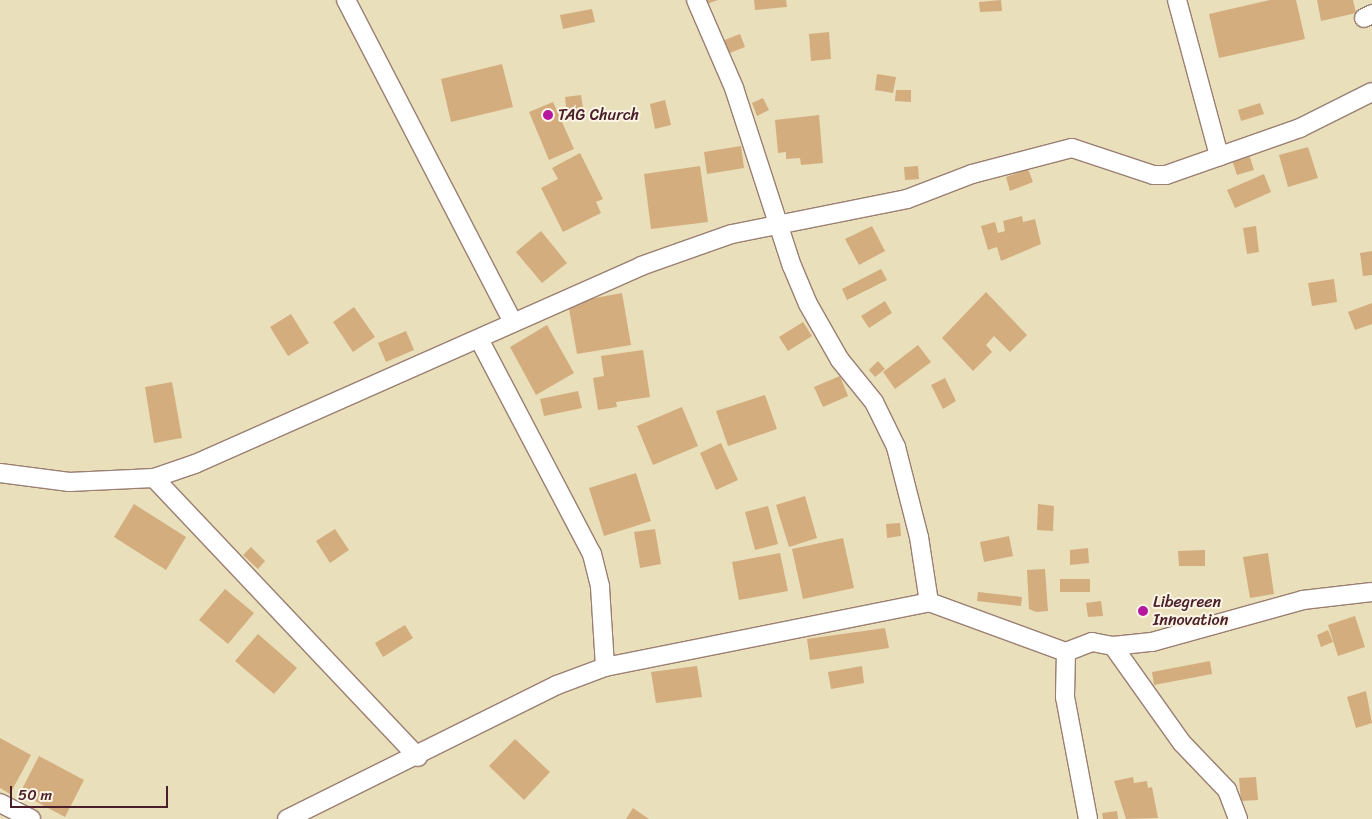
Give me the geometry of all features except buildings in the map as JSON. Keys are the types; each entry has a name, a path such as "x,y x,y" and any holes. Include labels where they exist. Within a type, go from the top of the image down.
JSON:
{"street":[{"path":"346,0 514,322"},
{"path":"696,0 734,88 808,304 840,360 874,402 896,447 919,536 928,602"},
{"path":"1177,0 1219,156"},
{"path":"0,473 78,482 154,478 479,339 677,251 778,221 907,199 972,174 1072,148 1153,175 1219,156 1300,128 1372,92"},
{"path":"479,339 592,554 600,587 605,667"},
{"path":"154,478 418,757"},
{"path":"287,819 418,757 557,685 605,667 928,602 1066,652 1092,642 1113,646 1152,642 1303,600 1372,592"},
{"path":"1113,646 1182,743 1227,790 1238,819"},
{"path":"1066,652 1065,697 1088,819"},
{"path":"0,803 31,819"}],"place":[{"name":"TAG Church","path":"548,115"},
{"name":"Libegreen Innovation","path":"1143,611"}]}
